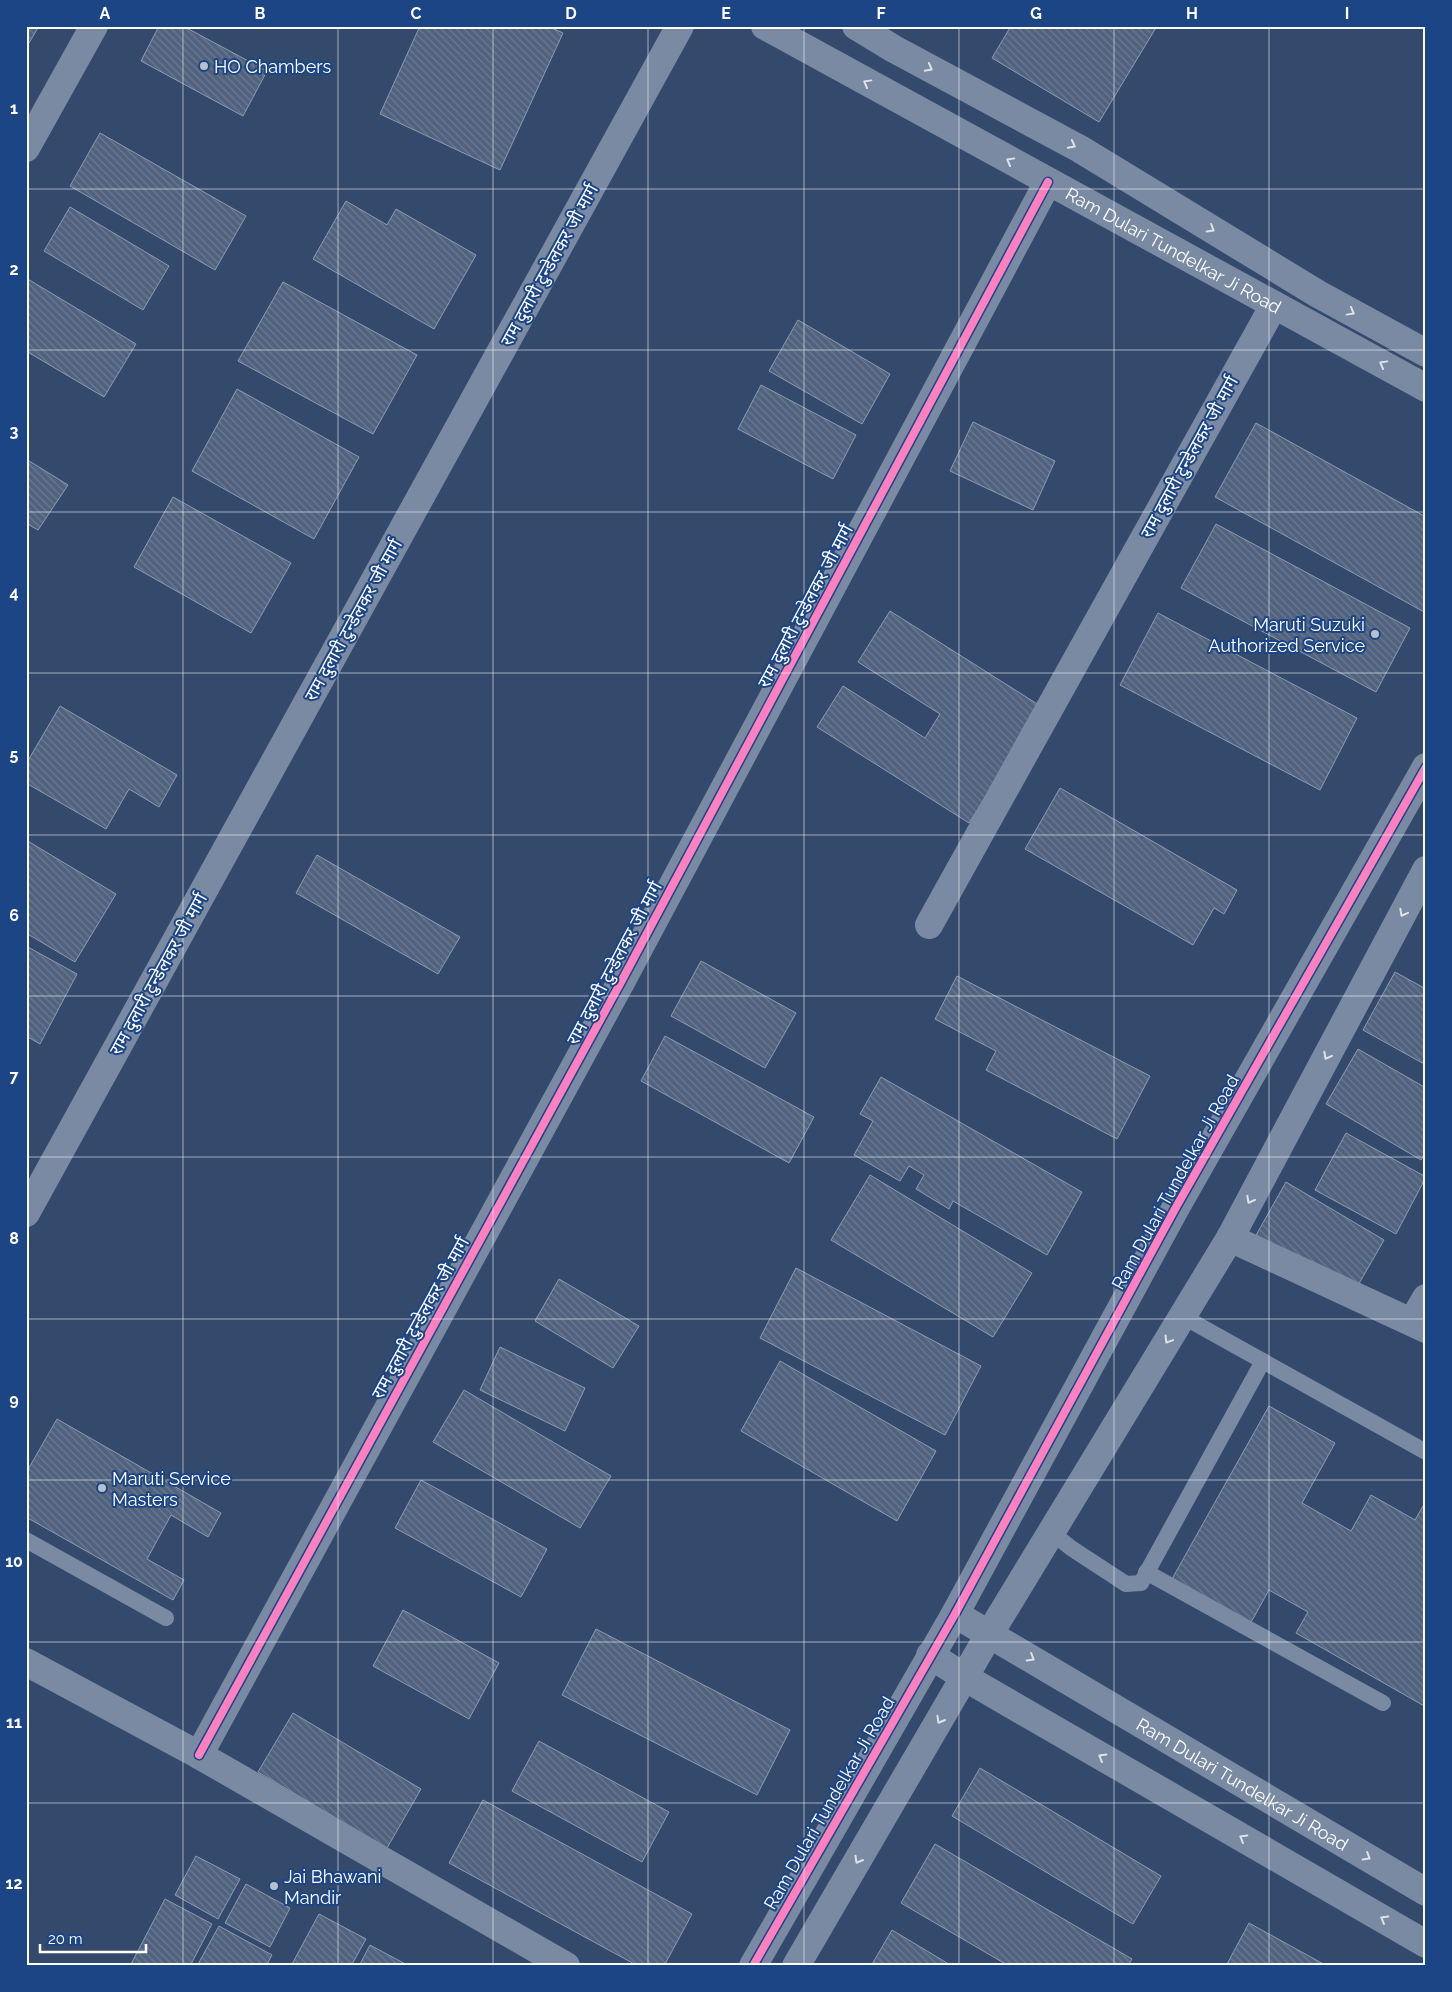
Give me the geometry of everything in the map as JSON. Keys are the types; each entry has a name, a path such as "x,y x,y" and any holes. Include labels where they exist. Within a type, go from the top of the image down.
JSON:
{"street":[{"path":"29,134 94,26"},
{"name":"राम दुलारी टुन्डेलकर जी मार्ग","path":"27,1211 680,26"},
{"name":"Ram Dulari Tundelkar Ji Road","path":"764,26 1426,388"},
{"name":"Ram Dulari Tundelkar Ji Road","path":"856,26 894,50 1080,149 1318,294 1426,353"},
{"name":"राम दुलारी टुन्डेलकर जी मार्ग","path":"199,1754 621,982 1048,182"},
{"name":"राम दुलारी टुन्डेलकर जी मार्ग","path":"929,925 1274,304"},
{"name":"Ram Dulari Tundelkar Ji Road","path":"753,1966 955,1614 1171,1218 1426,767"},
{"path":"796,1966 990,1633 1230,1238 1426,870"},
{"path":"1230,1238 1419,1326 1426,1298"},
{"name":"Ram Dulari Tundelkar Ji Road","path":"955,1614 1426,1892"},
{"path":"930,1655 964,1678 1426,1944"},
{"path":"26,1662 199,1754 566,1966"}],"lane":[{"path":"1182,1316 1426,1452"},
{"path":"1051,1532 1071,1548 1126,1584 1141,1583 1263,1361"},
{"path":"26,1540 166,1618"},
{"path":"1146,1572 1383,1703"}],"building":[{"path":"26,26 39,26 26,48"},
{"name":"HO Chambers","path":"159,26 183,26 267,71 243,116 141,61"},
{"path":"420,26 548,26 563,33 500,170 380,114"},
{"path":"1011,26 1157,26 1099,122 992,58"},
{"path":"100,133 246,216 215,270 70,186"},
{"path":"346,201 387,225 396,209 476,255 434,329 313,259"},
{"path":"70,207 169,266 143,310 44,251"},
{"path":"26,278 136,344 104,397 26,351"},
{"path":"283,282 417,355 373,434 238,361"},
{"path":"798,320 890,374 862,424 769,371"},
{"path":"761,385 856,435 833,479 738,429"},
{"path":"237,389 359,457 314,539 192,471"},
{"path":"973,422 1055,461 1033,510 950,471"},
{"path":"1256,423 1426,517 1426,613 1215,497"},
{"path":"26,459 68,485 38,530 26,523"},
{"path":"173,497 291,563 251,633 134,567"},
{"path":"1216,524 1410,628 1376,692 1181,588"},
{"path":"890,611 1042,707 969,823 817,727 843,686 925,738 940,714 858,662"},
{"path":"1158,613 1357,718 1320,790 1120,685"},
{"path":"60,706 177,775 159,807 129,789 106,829 26,783 26,764"},
{"path":"1060,788 1237,890 1224,914 1214,908 1193,945 1025,849"},
{"path":"26,840 116,894 75,962 26,933"},
{"path":"317,855 460,937 438,974 296,893"},
{"path":"26,946 77,974 40,1044 26,1036"},
{"path":"701,961 796,1013 765,1068 671,1016"},
{"path":"1395,972 1426,989 1426,1065 1363,1030"},
{"path":"957,976 1150,1076 1117,1139 986,1070 996,1051 935,1019"},
{"path":"665,1036 814,1117 789,1163 641,1081"},
{"path":"1358,1049 1426,1088 1426,1152 1421,1160 1326,1104"},
{"path":"881,1077 1082,1192 1047,1255 953,1201 949,1209 916,1189 924,1175 909,1166 900,1181 854,1155 873,1121 860,1114"},
{"path":"1346,1133 1426,1177 1396,1234 1315,1190"},
{"path":"870,1175 1032,1273 993,1337 831,1240"},
{"path":"1286,1182 1384,1240 1353,1294 1255,1237"},
{"path":"796,1268 981,1366 945,1435 760,1338"},
{"path":"559,1279 639,1326 613,1368 535,1321"},
{"path":"500,1347 585,1388 565,1431 480,1390"},
{"path":"780,1361 936,1451 897,1521 741,1431"},
{"path":"464,1390 611,1476 580,1528 433,1442"},
{"path":"1269,1406 1335,1443 1302,1503 1351,1531 1371,1495 1415,1520 1423,1506 1426,1508 1426,1707 1296,1633 1308,1612 1269,1590 1250,1624 1172,1579"},
{"path":"57,1419 221,1513 208,1537 171,1515 147,1559 184,1580 173,1600 26,1517 26,1473"},
{"path":"421,1480 547,1549 521,1597 395,1528"},
{"path":"403,1610 499,1663 469,1719 373,1666"},
{"path":"596,1629 790,1730 757,1795 562,1695"},
{"path":"293,1713 421,1789 387,1848 258,1772"},
{"path":"539,1741 669,1812 642,1862 512,1791"},
{"path":"980,1768 1161,1876 1133,1924 952,1816"},
{"path":"483,1800 692,1914 664,1966 638,1966 449,1863"},
{"path":"935,1844 1132,1959 1128,1966 1009,1966 901,1903"},
{"path":"196,1856 240,1879 218,1919 175,1895"},
{"path":"246,1884 290,1908 270,1947 225,1923"},
{"path":"165,1899 212,1924 190,1966 130,1966"},
{"path":"319,1914 366,1939 351,1966 291,1966"},
{"path":"1249,1923 1327,1966 1226,1966"},
{"path":"219,1926 272,1955 266,1966 197,1966"},
{"path":"892,1930 952,1966 871,1966"},
{"path":"370,1945 409,1966 359,1966"}],"cycle path":[{"path":"199,1755 621,982 1048,182"},
{"path":"753,1966 955,1614 1175,1209 1426,767"}],"place":[{"name":"HO Chambers","path":"204,66"},
{"name":"Maruti Suzuki Authorized Service","path":"1375,634"},
{"name":"Maruti Service Masters","path":"102,1488"},
{"name":"Jai Bhawani Mandir","path":"274,1886"}]}
